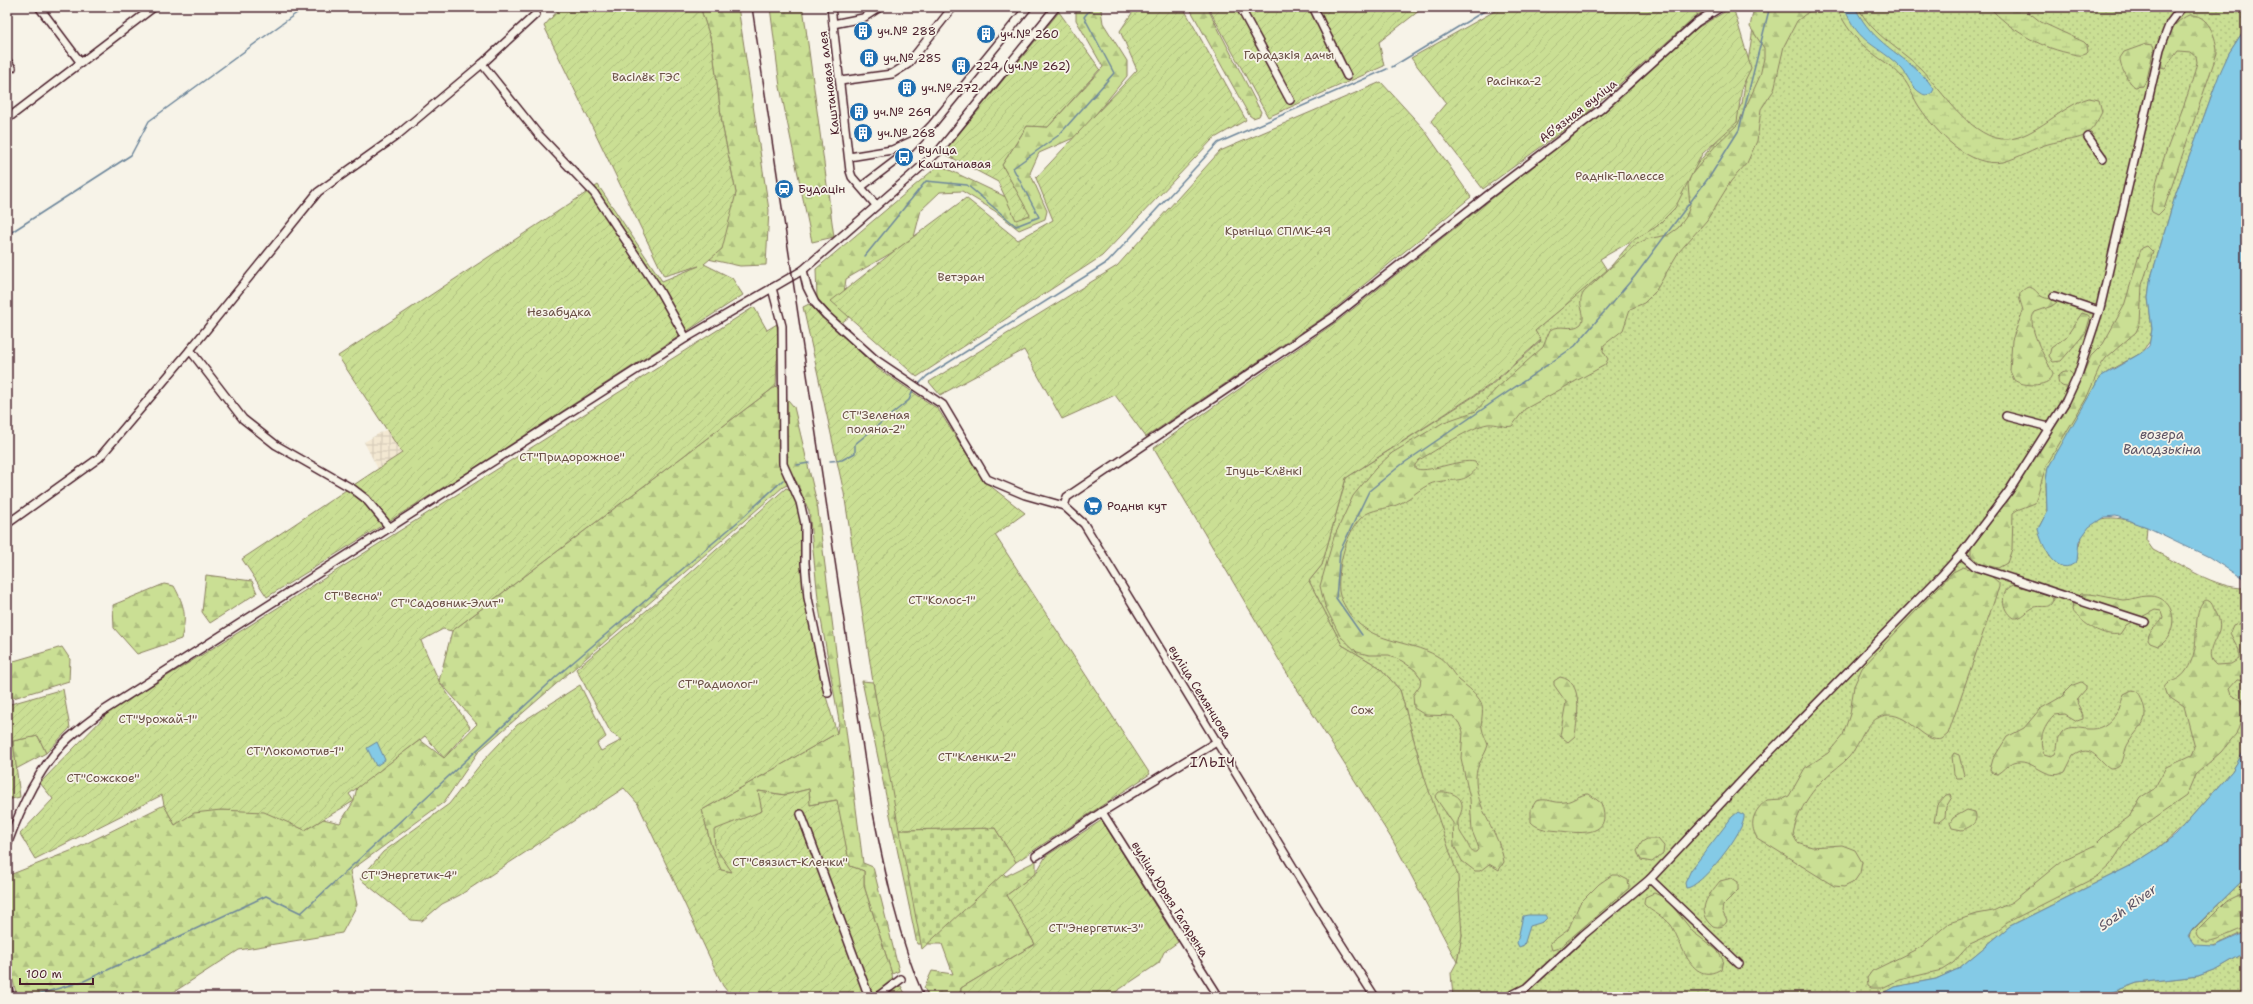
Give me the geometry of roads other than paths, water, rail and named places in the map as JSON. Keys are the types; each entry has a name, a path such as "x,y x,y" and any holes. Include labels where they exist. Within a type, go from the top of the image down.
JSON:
{"street":[{"path":"39,7 81,62"},
{"path":"7,119 154,7"},
{"name":"Каштанавая алея","path":"831,7 851,174 876,205"},
{"path":"833,24 863,18 880,7"},
{"path":"840,82 892,74 908,64 953,7"},
{"path":"861,187 903,155 922,135 1028,7"},
{"path":"7,844 26,799 49,762 68,739 100,712 686,338 803,270 938,152 1056,7"},
{"path":"1240,7 1290,100"},
{"path":"1313,7 1347,76"},
{"name":"Абʼязная вуліца","path":"1064,506 1067,497 1332,318 1483,199 1601,109 1698,22 1722,7"},
{"path":"1508,997 1526,988 1583,935 1650,879 1752,770 1961,554 2009,491 2066,401 2078,375 2099,311 2160,49 2170,23 2182,7"},
{"path":"7,524 99,458 190,350 318,192 395,137 482,64 536,14"},
{"path":"7,61 12,68"},
{"path":"482,64 538,134 594,193 659,290 686,338"},
{"path":"849,157 892,150 922,135"},
{"path":"2088,137 2103,158"},
{"name":"вуліца Семянцова","path":"803,270 807,288 815,303 826,315 876,360 943,405 987,479 1025,496 1064,506 1084,524 1218,741 1318,908 1375,997"},
{"path":"772,288 782,326 783,464 800,502 806,524 804,563 808,598 828,693"},
{"path":"2054,296 2099,311"},
{"path":"190,350 243,419 276,445 353,489 366,499 390,528"},
{"path":"2006,416 2049,427"},
{"path":"1961,554 1976,567 2145,622"},
{"path":"1036,856 1102,812 1218,741"},
{"name":"вуліца Юрыя Гагарына","path":"1102,812 1219,997"},
{"path":"801,814 869,997"},
{"path":"1650,879 1739,964"},
{"path":"877,997 901,979"},
{"path":"7,984 10,997"}],"water":[{"path":"1844,7 1855,7 1862,20 1870,30 1928,81 1934,89 1932,93 1925,95 1918,91 1902,69 1893,60 1862,37 1850,20"},
{"name":"возера Валодзькіна","path":"2246,27 2246,581 2209,557 2147,527 2116,516 2104,517 2089,527 2079,541 2077,561 2070,566 2063,566 2051,558 2046,551 2038,529 2047,512 2046,479 2048,468 2100,377 2141,353 2149,346 2152,329 2148,298 2150,281 2176,193 2219,75 2229,53"},
{"path":"377,742 385,760 376,766 367,748"},
{"name":"Sozh River","path":"2246,748 2246,877 2192,930 2188,937 2194,945 2215,946 2246,932 2246,952 2217,969 2198,976 2137,983 2099,997 1876,997 1894,987 1936,979 1958,969 2010,926 2130,866 2157,849 2176,834 2232,771"},
{"path":"1738,812 1744,815 1743,822 1731,845 1701,879 1693,886 1686,888 1685,883 1691,870 1732,817"},
{"path":"1545,915 1547,918 1543,922 1530,926 1524,945 1519,947 1517,943 1523,916"}],"waterway":[{"path":"7,235 131,155 149,121 305,7"},
{"path":"865,256 926,181 967,185 1016,226 1039,217 1013,168 1059,135 1114,73 1084,17 1092,7"},
{"path":"1392,67 1491,7"},
{"path":"1362,635 1336,598 1340,551 1369,491 1401,465 1575,346 1635,276 1712,173 1739,130 1769,10 1779,7"},
{"path":"917,386 927,376 1108,262 1218,143 1387,69"},
{"path":"830,461 842,460 855,453 855,444 909,400 914,388"},
{"path":"797,465 809,463"},
{"path":"29,997 84,981 266,896 301,913 557,676 741,519 783,480"}],"railway":[{"path":"752,7 872,808 893,904 907,951 924,997"}],"place":[{"name":"уч.№ 288","path":"863,31"},
{"name":"уч.№ 260","path":"986,34"},
{"name":"уч.№ 285","path":"869,58"},
{"name":"224 (уч.№ 262)","path":"961,66"},
{"name":"уч.№ 272","path":"907,88"},
{"name":"уч.№ 269","path":"859,112"},
{"name":"уч.№ 268","path":"863,133"},
{"name":"Вуліца Каштанавая","path":"904,157"},
{"name":"Будацін","path":"784,189"},
{"name":"Родны кут","path":"1093,506"}],"district":[{"name":"ІЛЬІЧ","path":"1213,762"}],"park label":[{"name":"Гарадзкія дачы","path":"1289,55"},
{"name":"Васілёк ГЭС","path":"646,77"},
{"name":"Расінка-2","path":"1514,81"},
{"name":"Раднік-Палессе","path":"1620,176"},
{"name":"Крыніца СПМК-49","path":"1278,231"},
{"name":"Ветэран","path":"961,277"},
{"name":"Незабудка","path":"559,312"},
{"name":"СТ\"Зеленая поляна-2\"","path":"876,422"},
{"name":"СТ\"Придорожное\"","path":"572,457"},
{"name":"Іпуць-Клёнкі","path":"1264,471"},
{"name":"СТ\"Весна\"","path":"353,596"},
{"name":"СТ\"Колос-1\"","path":"942,600"},
{"name":"СТ\"Садовник-Элит\"","path":"447,603"},
{"name":"СТ\"Радиолог\"","path":"718,684"},
{"name":"Сож","path":"1362,710"},
{"name":"СТ\"Урожай-1\"","path":"158,719"},
{"name":"СТ\"Локомотив-1\"","path":"295,751"},
{"name":"СТ\"Кленки-2\"","path":"977,757"},
{"name":"СТ\"Сожское\"","path":"103,778"},
{"name":"СТ\"Связист-Кленки\"","path":"790,862"},
{"name":"СТ\"Энергетик-4\"","path":"409,875"},
{"name":"СТ\"Энергетик-3\"","path":"1096,928"}]}
